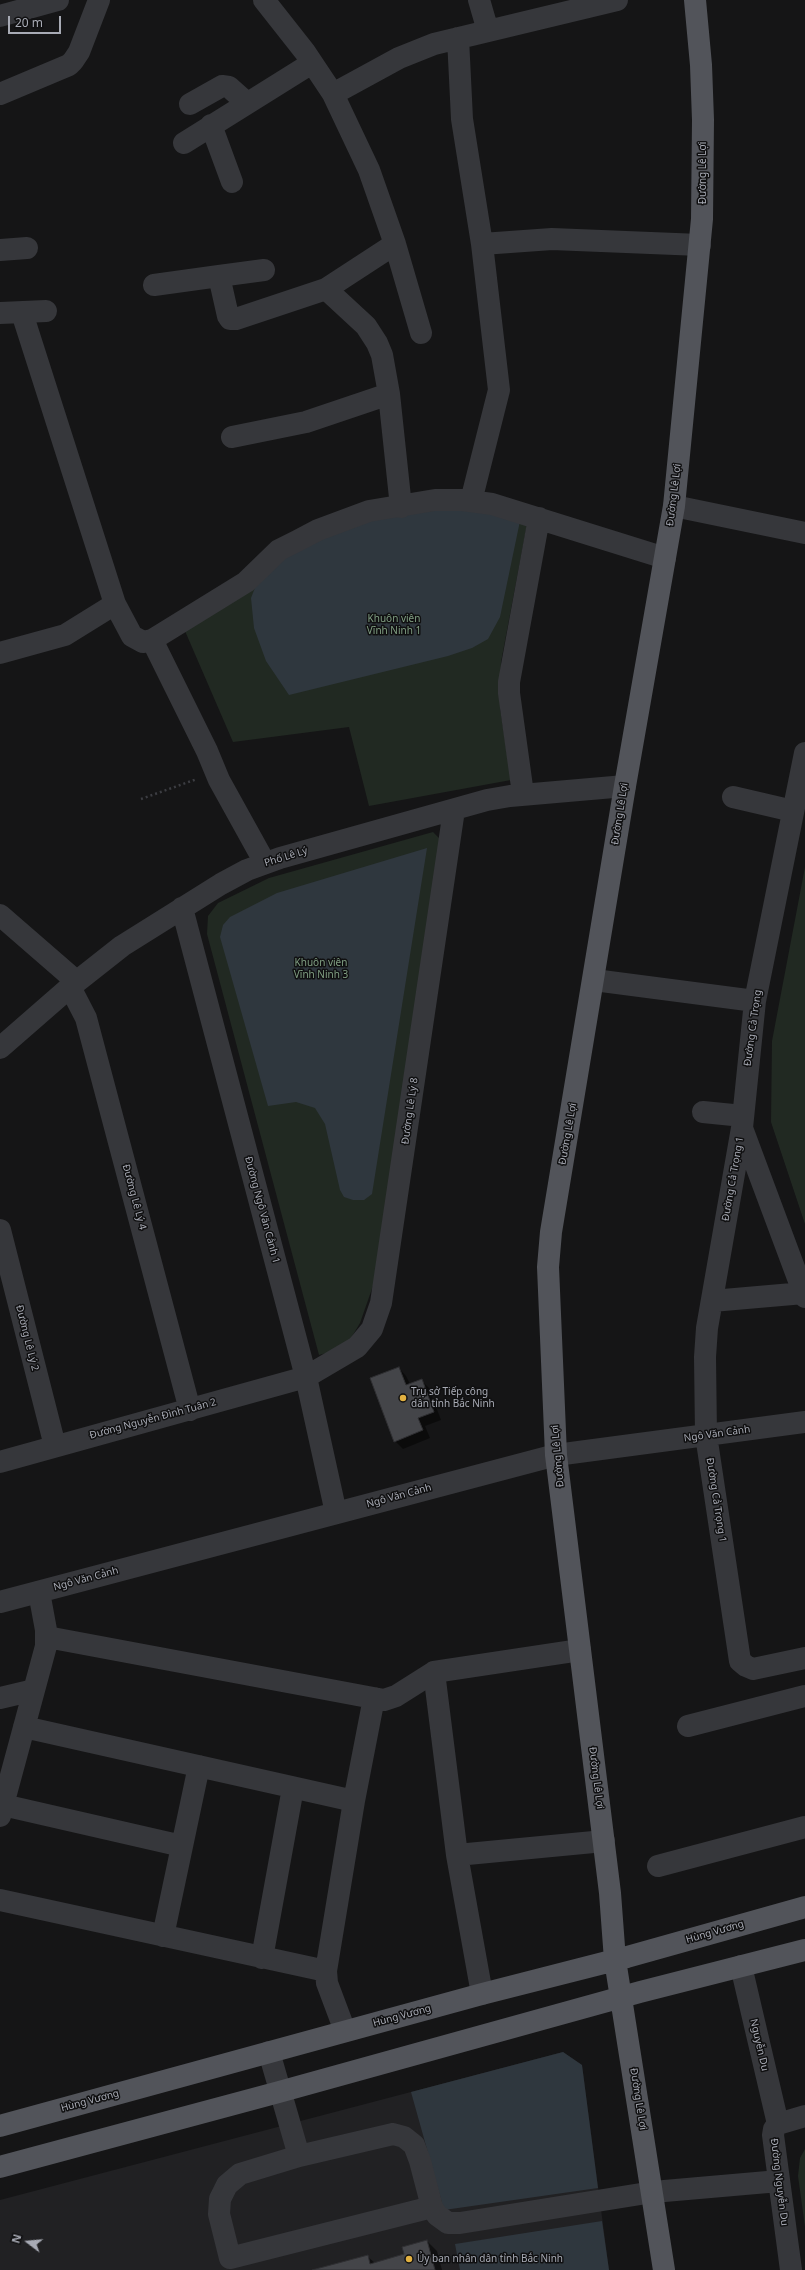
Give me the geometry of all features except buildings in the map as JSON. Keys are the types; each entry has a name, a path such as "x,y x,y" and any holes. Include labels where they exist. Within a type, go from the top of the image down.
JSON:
{"main road":[{"name":"Đường Lê Lợi","path":"664,2270 653,2192 615,1960 604,1841 556,1455 548,1267 551,1232 625,786 674,506 700,245 703,186 701,65 695,0"},
{"name":"Hùng Vương","path":"0,2126 482,1994 615,1960 805,1907"},
{"path":"0,2167 279,2092 621,1997 805,1950"}],"street":[{"path":"0,16 58,0"},
{"path":"0,94 69,65 79,52 99,0"},
{"path":"264,0 312,63 333,94 369,170 395,244 422,333"},
{"path":"478,0 488,31"},
{"path":"333,94 414,51 458,38 617,0"},
{"path":"458,38 462,119 482,244 499,390 471,501"},
{"path":"184,143 312,63"},
{"path":"190,104 222,86 230,87 247,103"},
{"path":"212,126 232,182"},
{"path":"482,244 552,239 700,245"},
{"path":"219,276 230,319 236,319 326,290 395,244"},
{"path":"0,250 27,248"},
{"path":"154,285 264,270"},
{"path":"326,290 372,333 382,355 389,394 401,507"},
{"path":"0,313 46,311"},
{"path":"22,313 115,604 132,636 143,642 152,640 246,582 279,550 318,530 369,511 401,507 435,500 471,501 492,504 665,558"},
{"path":"232,438 306,422 389,394"},
{"path":"674,506 805,533"},
{"path":"523,794 509,693 509,682 539,518"},
{"path":"0,653 64,635 115,604"},
{"path":"152,640 207,751 216,773 265,863"},
{"name":"Đường Cả Trọng","path":"803,1285 743,1122 755,1001 805,753"},
{"name":"Phố Lê Lý","path":"0,1048 73,984 122,946 240,874 265,863 487,800 523,794 625,786"},
{"path":"733,797 793,811"},
{"name":"Đường Lê Lý 8","path":"306,1377 357,1347 372,1328 381,1304 454,810"},
{"name":"Đường Ngô Văn Cảnh 1","path":"182,908 306,1377 336,1513"},
{"path":"0,916 73,984"},
{"path":"594,980 755,1001"},
{"name":"Đường Lê Lý 4","path":"73,984 86,1018 190,1410"},
{"path":"703,1112 743,1122"},
{"name":"Đường Cả Trọng 1","path":"743,1122 712,1301 705,1357 706,1435 740,1661 753,1669 805,1658"},
{"name":"Đường Lê Lý 2","path":"0,1230 55,1446"},
{"path":"712,1301 803,1285"},
{"name":"Đường Nguyễn Đình Tuân 2","path":"0,1462 306,1377"},
{"name":"Ngô Văn Cảnh","path":"0,1602 556,1455 805,1422"},
{"path":"39,1592 47,1637 24,1727 2,1798 182,1846"},
{"path":"47,1637 384,1700 396,1696 434,1672 580,1650"},
{"path":"434,1672 457,1855 482,1994"},
{"path":"0,1698 34,1690"},
{"path":"688,1726 805,1696"},
{"path":"345,2031 327,1983 326,1971 354,1801 374,1698"},
{"path":"24,1727 354,1801"},
{"path":"163,1936 199,1766"},
{"path":"262,1958 293,1788"},
{"path":"658,1866 804,1833"},
{"path":"457,1855 604,1841"},
{"path":"0,1900 326,1971"},
{"name":"Nguyễn Du","path":"741,1966 778,2124"},
{"path":"269,2052 279,2092 299,2156"},
{"name":"Đường Nguyễn Du","path":"791,2270 773,2135 774,2129 778,2124 805,2116"},
{"path":"432,2208 232,2264 219,2214 220,2199 228,2185 240,2174 299,2156 383,2135 393,2134 404,2137 414,2145 420,2160 432,2208 437,2215 448,2223 460,2223 653,2192 779,2181"}],"path":[{"path":"141,799 216,773"}],"shaded area":[{"path":"453,508 487,512 520,521 500,617 488,639 472,648 448,656 289,695 266,661 254,628 251,598 260,575 288,550 360,521"},
{"path":"427,848 372,1194 364,1200 353,1200 344,1197 340,1190 325,1124 315,1108 296,1102 268,1106 220,937 223,925 230,917 277,893"},
{"path":"563,2052 582,2065 609,2270 0,2270 0,2200"},
{"path":"563,2052 582,2065 598,2188 444,2210 411,2092"},
{"path":"602,2221 609,2270 460,2270 455,2244"}],"green space":[{"name":"Khuôn viên Vĩnh Ninh 1","path":"528,519 501,662 500,708 511,780 369,806 349,727 233,742 185,631 270,562"},
{"name":"Khuôn viên Vĩnh Ninh 3","path":"433,832 442,841 374,1283 360,1323 345,1348 319,1355 207,934 208,916 218,903 269,878"},
{"path":"805,867 805,1224 771,1122 772,1041"},
{"path":"805,2149 805,2227 798,2176 800,2158"}],"place":[{"name":"Trụ sở Tiếp công dân tỉnh Bắc Ninh","path":"403,1398"},
{"name":"Ủy ban nhân dân tỉnh Bắc Ninh","path":"409,2259"}]}
